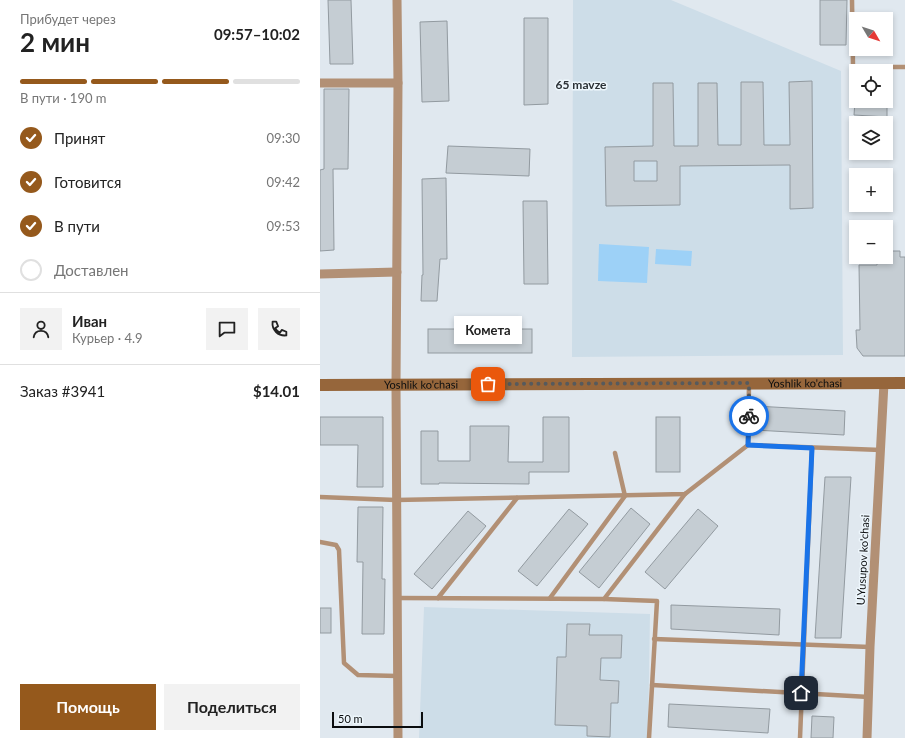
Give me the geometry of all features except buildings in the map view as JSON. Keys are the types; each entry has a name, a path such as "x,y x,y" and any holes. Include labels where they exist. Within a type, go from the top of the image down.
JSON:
{"street":[{"path":"397,0 396,500 398,738"},
{"path":"320,83 398,83"},
{"path":"320,274 396,272"},
{"name":"Yoshlik ko'chasi","path":"320,385 905,382"},
{"name":"U.Yusupov ko'chasi","path":"867,738 870,647 884,383"}],"lane":[{"path":"852,0 853,66 905,67"},
{"path":"748,445 749,383"},
{"path":"604,599 684,494 748,445 881,450"},
{"path":"800,738 812,448"},
{"path":"550,598 625,496 615,453"},
{"path":"320,497 396,500 684,494"},
{"path":"438,598 517,498"},
{"path":"320,542 336,546 339,550 344,663 358,675 397,676"},
{"path":"397,598 550,598 657,601 649,738"},
{"path":"654,639 870,647"},
{"path":"652,684 869,697"}],"shaded area":[{"path":"573,0 671,0 841,71 843,355 572,357"},
{"path":"599,244 649,247 647,283 598,281"},
{"path":"656,249 692,251 691,266 655,264"},
{"path":"424,607 650,614 648,738 419,738"}],"way so far":[{"path":"488,384 749,383 749,416"}],"place":[{"name":"Комета","path":"488,384"}],"district":[{"name":"65 mavze","path":"581,85"}],"route":[{"path":"749,416 748,445 812,448 801,693"}]}
